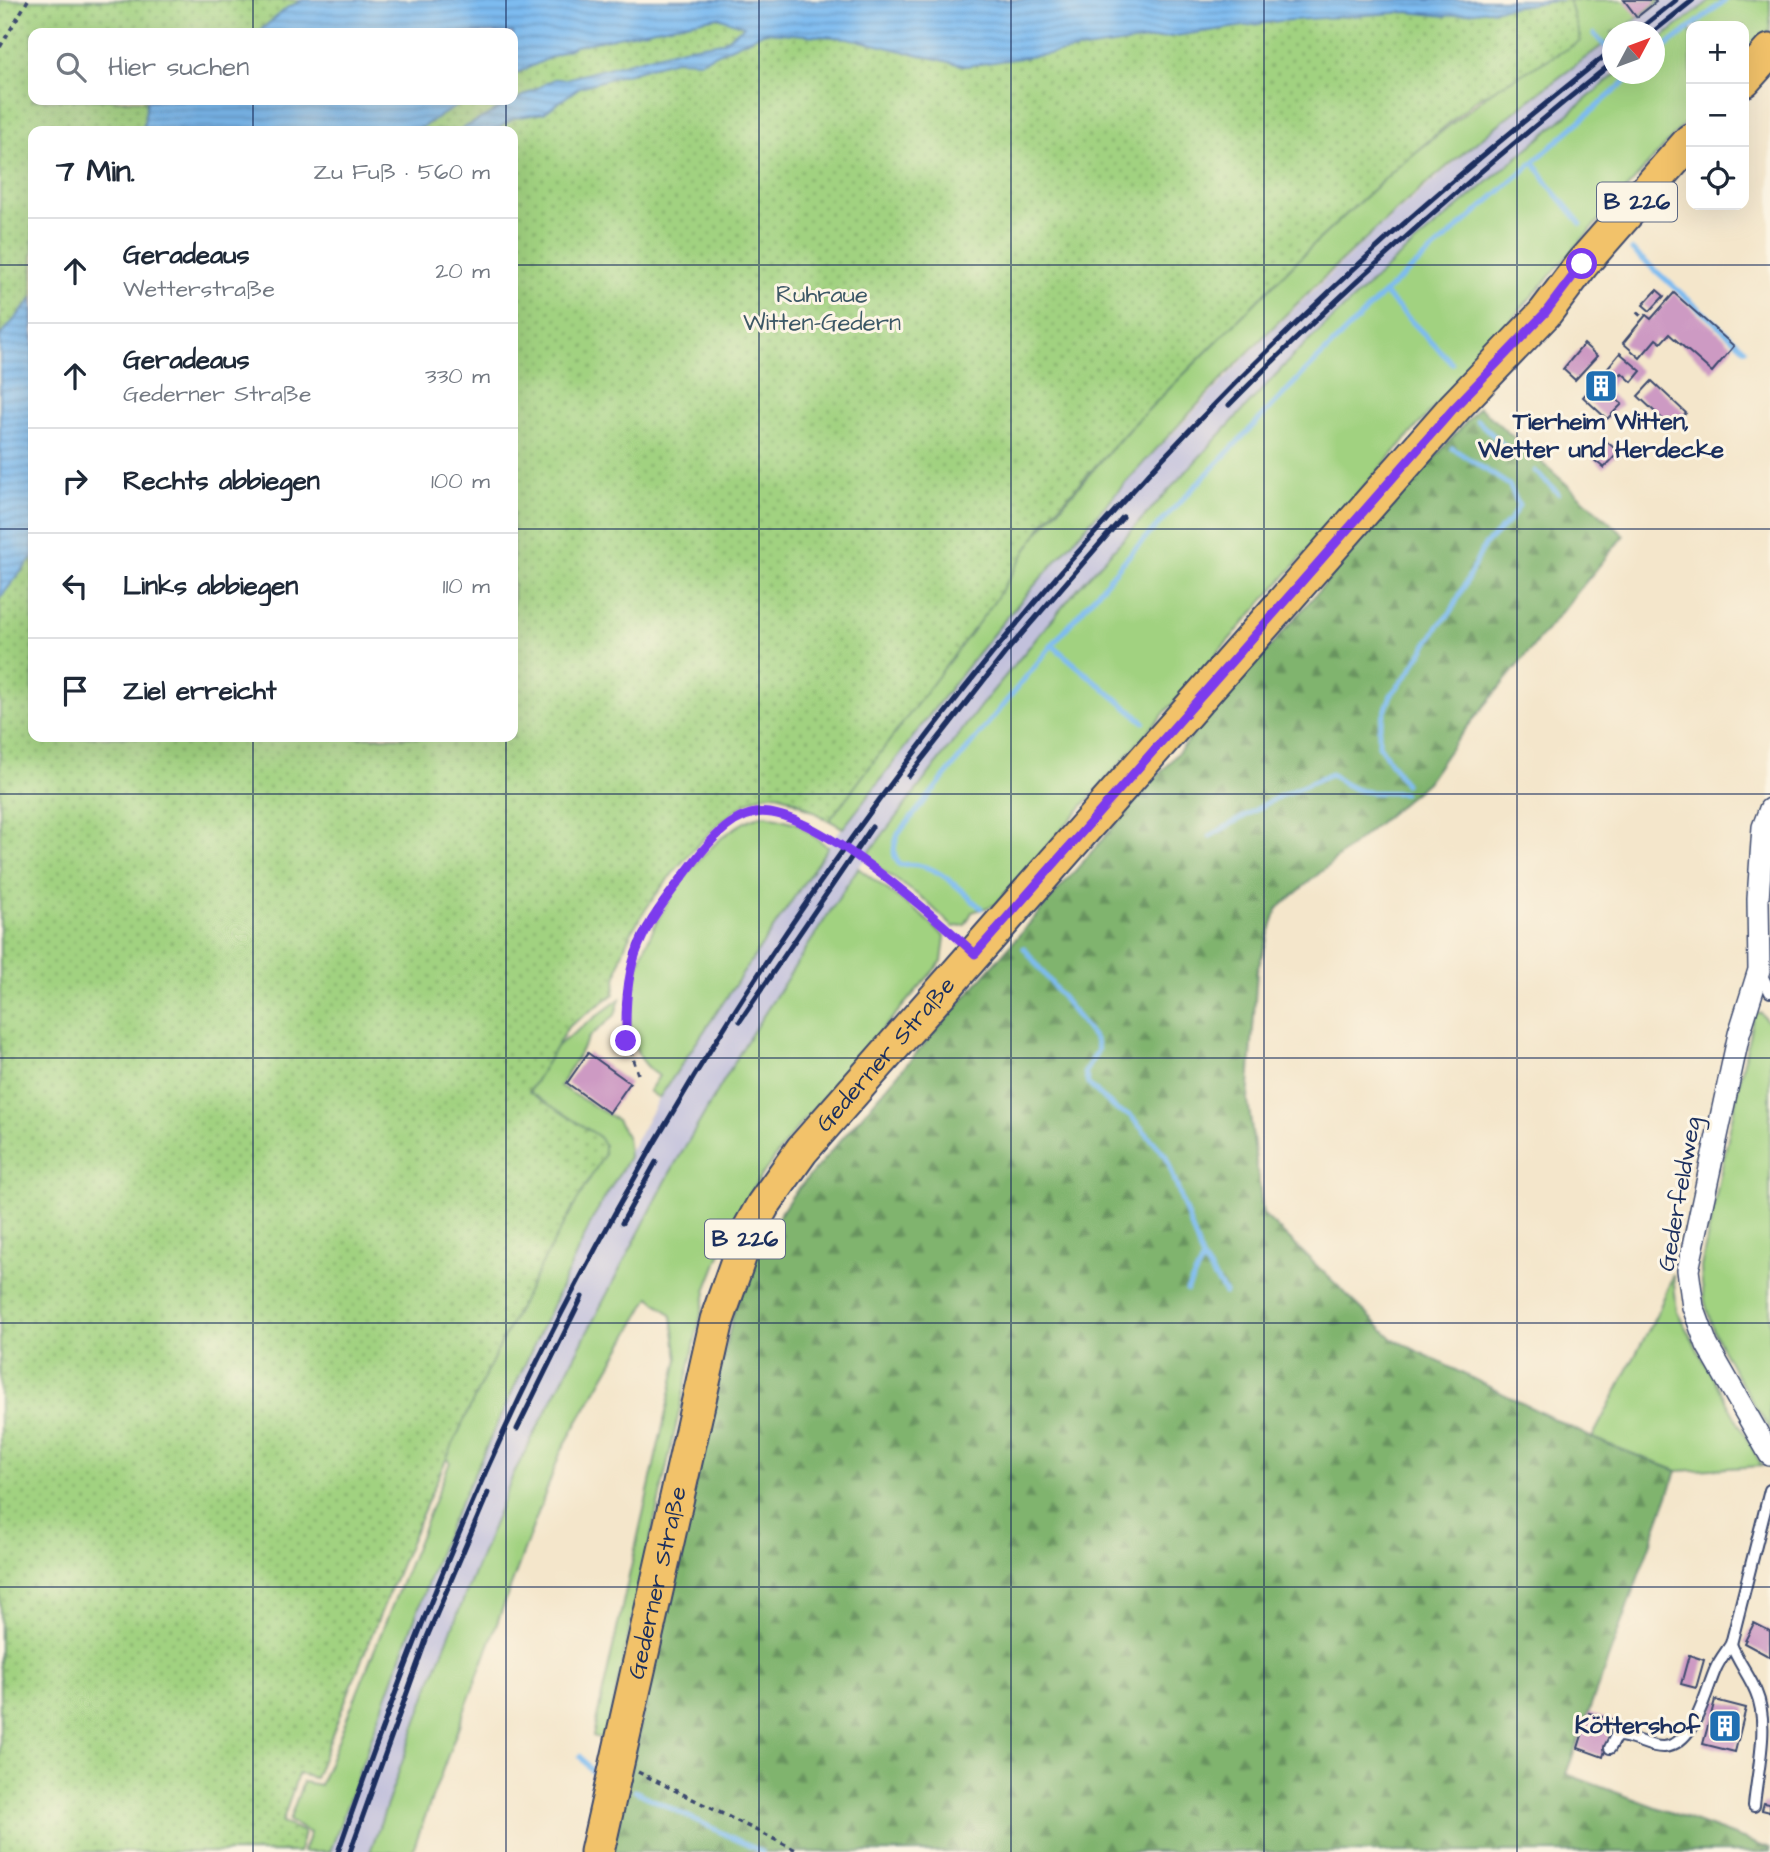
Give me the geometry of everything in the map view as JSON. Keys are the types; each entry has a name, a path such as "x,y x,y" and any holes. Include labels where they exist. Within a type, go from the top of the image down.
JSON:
{"main road":[{"path":"1749,74 1770,51"},
{"name":"Gederner Straße","path":"597,1852 717,1320 736,1260 763,1205 802,1150 1455,407 1545,313 1582,264 1686,146"}],"street":[{"name":"Gederfeldweg","path":"1770,809 1763,827 1758,899 1759,970 1739,1034 1688,1270 1693,1307 1707,1345 1770,1455"}],"lane":[{"name":"Gederfeldweg","path":"1759,970 1770,992"},
{"path":"1610,1748 1616,1736 1626,1735 1661,1747 1678,1742 1690,1730 1718,1665 1731,1644 1770,1490"},
{"path":"1731,1644 1738,1664 1757,1694 1762,1724 1754,1806"}],"path":[{"path":"0,47 28,0"},
{"path":"1637,312 1643,318"},
{"path":"638,1074 626,1041 626,993 637,944 686,873 725,828 739,818 756,813 776,813 797,820 889,881 975,954"},
{"path":"630,1769 800,1852"}],"shaded area":[{"path":"1662,0 1711,0 1665,35 1665,21 1634,21"},
{"path":"1602,46 1602,84 1604,84 1394,261 1296,353 1077,588 982,704 865,858 745,1044 671,1171 513,1475 433,1676 370,1852 330,1852 444,1538 594,1216 659,1098 827,847 1012,611 1133,475 1266,336 1371,235 1488,133"}],"green space":[{"name":"Ruhraue Witten-Gedern","path":"0,0 1569,0 1581,41 1477,99 1394,170 1314,244 1129,429 1043,524 994,602 829,821 786,797 771,794 753,800 732,813 687,856 648,906 625,946 614,994 568,1027 529,1092 597,1135 604,1144 604,1155 520,1305 482,1382 378,1618 315,1778 298,1774 282,1823 304,1832 299,1852 0,1852"},
{"path":"1562,0 1662,0 1634,21 1602,21 1602,46 1504,120 1425,186 1362,242 1241,360 1125,483 1014,609 843,828 784,796 851,746 1129,429 1314,244 1394,170 1562,35 518,129"},
{"path":"1711,0 1770,0 1770,29 1749,52 1749,21 1686,21 1686,122 995,905 972,912 965,925 953,927 925,900 865,858 982,704 1078,588 1296,353 1394,261 1604,84 1665,84 1665,35"},
{"path":"1479,407 1624,535 1455,742 1427,782 1277,909 1257,971 1248,1101 1263,1214 1393,1339 1592,1438 1677,1471 1566,1774 1770,1849 1770,1852 612,1852 734,1310 756,1251 792,1196"},
{"path":"766,815 796,823 828,847 659,1098 649,1091 659,1076 636,1050 630,1014 636,972 653,929 677,888 706,852 737,827"},
{"path":"858,868 920,914 945,937 942,961 800,1124 761,1176 733,1222 707,1288 605,1740 593,1736 678,1359 672,1316 650,1297 561,1451 412,1852 370,1852 433,1676 513,1475 671,1171 745,1044"},
{"path":"620,999 615,1015 589,1037 560,1086 617,1120 627,1136 629,1157 594,1216 444,1538 330,1852 303,1852 310,1833 289,1821 303,1782 320,1785 450,1462 434,1443 424,1277 554,1048"},
{"path":"1754,1013 1761,1013 1770,1025 1770,1430 1724,1353 1715,1332 1707,1311 1701,1267"},
{"path":"1673,1275 1677,1312 1762,1466 1677,1471 1592,1438 1657,1314"}],"water":[{"path":"303,0 1562,0 1446,16 1408,12 1279,21 966,66 848,38 765,32 701,61 675,60 580,87 544,113 514,118 502,126 467,126 506,105 518,105 518,98 554,79 566,79 683,48 723,42 744,26 718,17 660,28 575,46 518,73 518,28 263,28 288,7"},
{"path":"146,105 459,105 423,126 144,126"},
{"path":"28,304 28,563 0,598 0,336"}],"building":[{"path":"1624,0 1654,0 1656,2 1637,17"},
{"path":"1657,290 1664,296 1650,311 1643,305"},
{"path":"1674,293 1734,346 1712,372 1669,334 1661,343 1656,339 1640,358 1623,343 1646,315 1651,319"},
{"path":"1584,344 1597,356 1575,380 1563,369"},
{"name":"Tierheim Witten, Wetter und Herdecke","path":"1620,353 1641,371 1632,382 1622,373 1606,391 1622,404 1607,419 1583,397"},
{"path":"1652,381 1686,413 1672,428 1638,396"},
{"path":"1607,442 1619,452 1604,468 1593,459"},
{"path":"588,1053 630,1083 609,1113 567,1083"},
{"path":"1754,1623 1770,1631 1770,1657 1744,1643"},
{"path":"1689,1655 1704,1660 1696,1688 1681,1684"},
{"name":"Köttershof","path":"1715,1700 1746,1708 1735,1752 1703,1744"},
{"path":"1589,1713 1614,1720 1603,1757 1578,1748"},
{"path":"1764,1803 1770,1804 1770,1812 1762,1810"}],"waterway":[{"path":"1699,21 1726,0"},
{"path":"1665,47 1686,31"},
{"path":"1594,34 1602,43"},
{"path":"981,908 934,870 912,864 900,865 894,850 898,834 1052,645 1132,552 1302,375 1384,293 1622,84"},
{"path":"1534,162 1548,184 1581,224"},
{"path":"1632,250 1745,349"},
{"path":"1384,293 1452,363"},
{"path":"1477,420 1516,457"},
{"path":"1405,784 1379,745 1379,729 1391,695 1408,674 1439,625 1451,612 1484,546 1510,520 1519,506 1509,485 1452,448"},
{"path":"1535,471 1558,493"},
{"path":"1052,645 1144,722"},
{"path":"1210,836 1278,797 1331,774 1358,790 1404,793"},
{"path":"1024,948 1096,1041 1098,1050 1085,1072 1088,1084 1118,1111 1130,1115 1166,1156 1203,1260 1225,1293"},
{"path":"1187,1290 1203,1260"},
{"path":"580,1756 597,1778"},
{"path":"635,1791 762,1852"}],"railway":[{"path":"1650,21 1676,0"},
{"path":"1665,22 1693,0"},
{"path":"338,1852 430,1604 481,1482 537,1362 615,1214 699,1069 789,928 886,791 988,659 1096,531 1210,408 1399,228 1602,58"},
{"path":"1229,405 1321,315 1416,228 1602,71"},
{"path":"909,776 1006,652 1123,517"},
{"path":"740,1021 872,827"},
{"path":"622,1223 656,1162"},
{"path":"517,1429 582,1297"},
{"path":"350,1852 427,1637 488,1493"}],"place":[{"name":"Tierheim Witten, Wetter und Herdecke","path":"1601,386"},
{"name":"Köttershof","path":"1725,1726"}],"route":[{"path":"626,1041 626,993 637,944 659,907 704,851 725,828 739,818 756,813 776,813 797,820 820,834 932,914 975,954 1455,407 1545,313 1582,264"}]}
